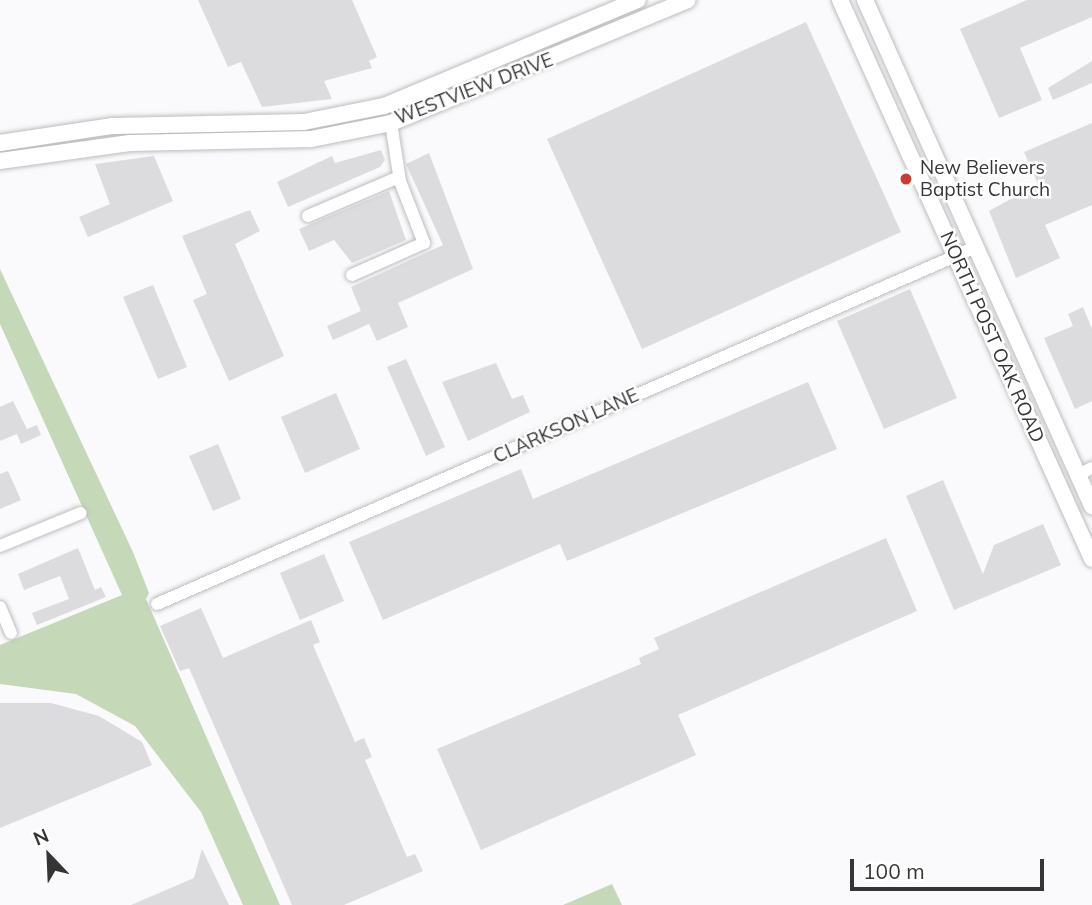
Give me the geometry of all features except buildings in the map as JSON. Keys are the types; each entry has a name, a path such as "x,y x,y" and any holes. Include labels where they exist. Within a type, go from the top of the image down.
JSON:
{"main road":[{"name":"WESTVIEW DRIVE","path":"0,143 113,126 304,122 384,106 638,0"},
{"name":"WESTVIEW DRIVE","path":"0,161 130,143 311,139 391,123 688,0"},
{"name":"NORTH POST OAK ROAD","path":"840,0 1092,559"},
{"name":"NORTH POST OAK ROAD","path":"865,0 976,247 1085,472 1092,506"}],"street":[{"path":"352,275 424,243 399,177 391,123"},
{"path":"308,216 399,177"},
{"name":"CLARKSON LANE","path":"157,604 976,247"},
{"path":"0,546 81,513"},
{"path":"0,607 11,633"}],"green space":[{"path":"0,269 133,552 149,593 146,599 280,905 243,905 201,812 135,726 76,694 0,684 0,645 122,595 0,324"},
{"path":"612,884 622,905 563,905"}],"place":[{"name":"New Believers Baptist Church","path":"906,179"}]}
